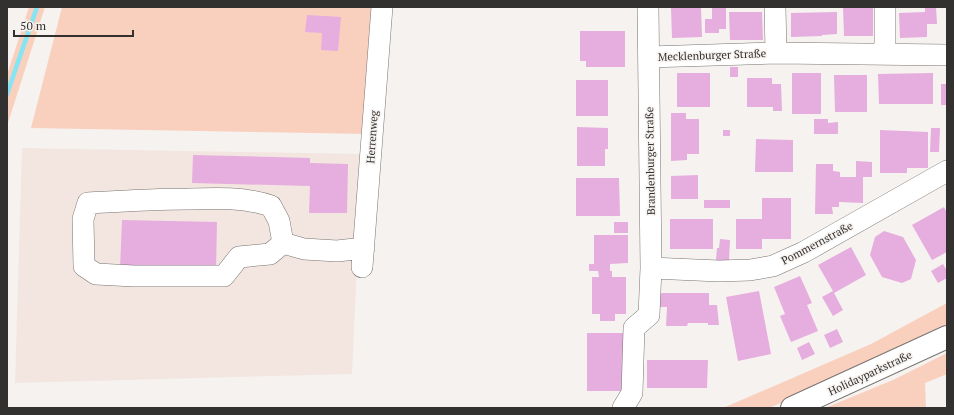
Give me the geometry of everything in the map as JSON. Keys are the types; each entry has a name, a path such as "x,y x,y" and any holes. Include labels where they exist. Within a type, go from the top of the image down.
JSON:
{"main road":[{"name":"Holidayparkstraße","path":"792,408 947,337"}],"street":[{"name":"Herrenweg","path":"283,243 304,249 337,251 363,257 382,7"},
{"name":"Brandenburger Straße","path":"623,408 632,392 634,328 649,315 651,268 648,7"},
{"name":"Mecklenburger Straße","path":"774,7 776,53"},
{"path":"885,7 885,54"},
{"name":"Mecklenburger Straße","path":"649,58 776,53 947,54"},
{"name":"Pommernstraße","path":"651,268 719,271 750,270 773,266 804,252 947,171"},
{"path":"220,198 258,202 271,206 279,221 283,243 270,254 239,257 224,276 134,276 96,274 84,266 83,218 88,203 141,199 220,198"}],"shaded area":[{"path":"29,7 45,7 7,126 7,75"},
{"path":"62,7 375,7 369,134 31,128"},
{"path":"22,148 362,154 352,374 15,383"},
{"path":"947,303 947,327 881,361 769,408 723,408 871,344"},
{"path":"947,353 947,374 925,383 926,408 825,408 893,380"}],"building":[{"path":"701,7 702,37 672,38 671,8"},
{"path":"712,7 726,7 726,29 719,29 719,33 705,33 705,19 712,19"},
{"path":"843,7 873,7 873,36 844,36"},
{"path":"925,7 936,7 937,24 927,24 927,37 900,38 899,13 925,12"},
{"path":"729,12 762,12 763,40 730,40"},
{"path":"837,12 837,34 791,37 791,13"},
{"path":"307,15 341,17 338,51 321,50 322,33 305,32"},
{"path":"580,31 625,31 625,67 586,67 586,61 580,61"},
{"path":"730,67 738,67 738,77 730,77"},
{"path":"677,73 710,73 710,107 677,107"},
{"path":"792,73 821,73 821,114 792,114"},
{"path":"933,73 933,104 879,104 878,74"},
{"path":"834,75 867,75 867,112 835,112"},
{"path":"747,78 772,78 772,84 781,84 782,111 773,111 773,107 747,107"},
{"path":"576,80 608,80 608,116 576,116"},
{"path":"941,84 947,84 947,105 941,105"},
{"path":"671,113 686,113 686,119 699,119 699,154 687,154 687,160 671,161"},
{"path":"814,119 828,119 828,123 838,122 838,134 814,134"},
{"path":"577,127 608,128 608,149 605,149 605,166 577,166"},
{"path":"931,128 940,128 939,152 930,152"},
{"path":"723,130 730,130 730,136 723,136"},
{"path":"880,130 928,132 928,168 907,168 907,173 880,173"},
{"path":"756,139 793,140 793,172 755,172"},
{"path":"193,155 310,158 310,163 348,164 347,213 309,213 310,186 192,183"},
{"path":"856,161 872,162 872,177 863,177 863,203 839,202 839,207 832,207 833,214 815,214 816,164 833,164 833,171 840,172 840,177 856,177"},
{"path":"698,175 698,199 671,199 671,176"},
{"path":"576,178 619,178 620,216 576,216"},
{"path":"762,198 791,198 791,239 762,239 762,249 736,249 736,219 762,219"},
{"path":"704,200 730,200 730,208 704,208"},
{"path":"944,207 947,213 947,252 932,260 912,225"},
{"path":"670,219 713,219 713,249 670,249"},
{"path":"122,220 217,222 216,271 120,269"},
{"path":"614,222 628,222 628,233 614,233"},
{"path":"884,231 903,237 916,260 911,279 902,283 882,277 870,255 875,237"},
{"path":"594,235 628,235 628,263 610,264 612,277 626,277 626,314 615,314 615,321 600,321 600,314 592,314 592,277 599,277 598,271 589,271 589,264 594,264"},
{"path":"720,239 730,240 729,261 716,260 717,248 719,248"},
{"path":"851,247 866,275 834,293 843,310 833,316 822,297 833,291 818,265"},
{"path":"943,264 947,271 947,278 938,283 931,271"},
{"path":"800,276 812,303 807,305 818,331 791,342 780,316 785,314 774,287"},
{"path":"759,291 771,354 738,361 726,297"},
{"path":"660,293 709,293 709,305 717,305 719,325 708,325 708,323 688,323 687,326 666,326 667,307 660,307"},
{"path":"837,329 843,342 830,348 824,335"},
{"path":"587,333 628,333 628,391 587,391"},
{"path":"809,342 815,354 802,360 797,348"},
{"path":"647,360 708,360 707,388 647,388"}],"waterway":[{"path":"7,94 37,7"}]}
